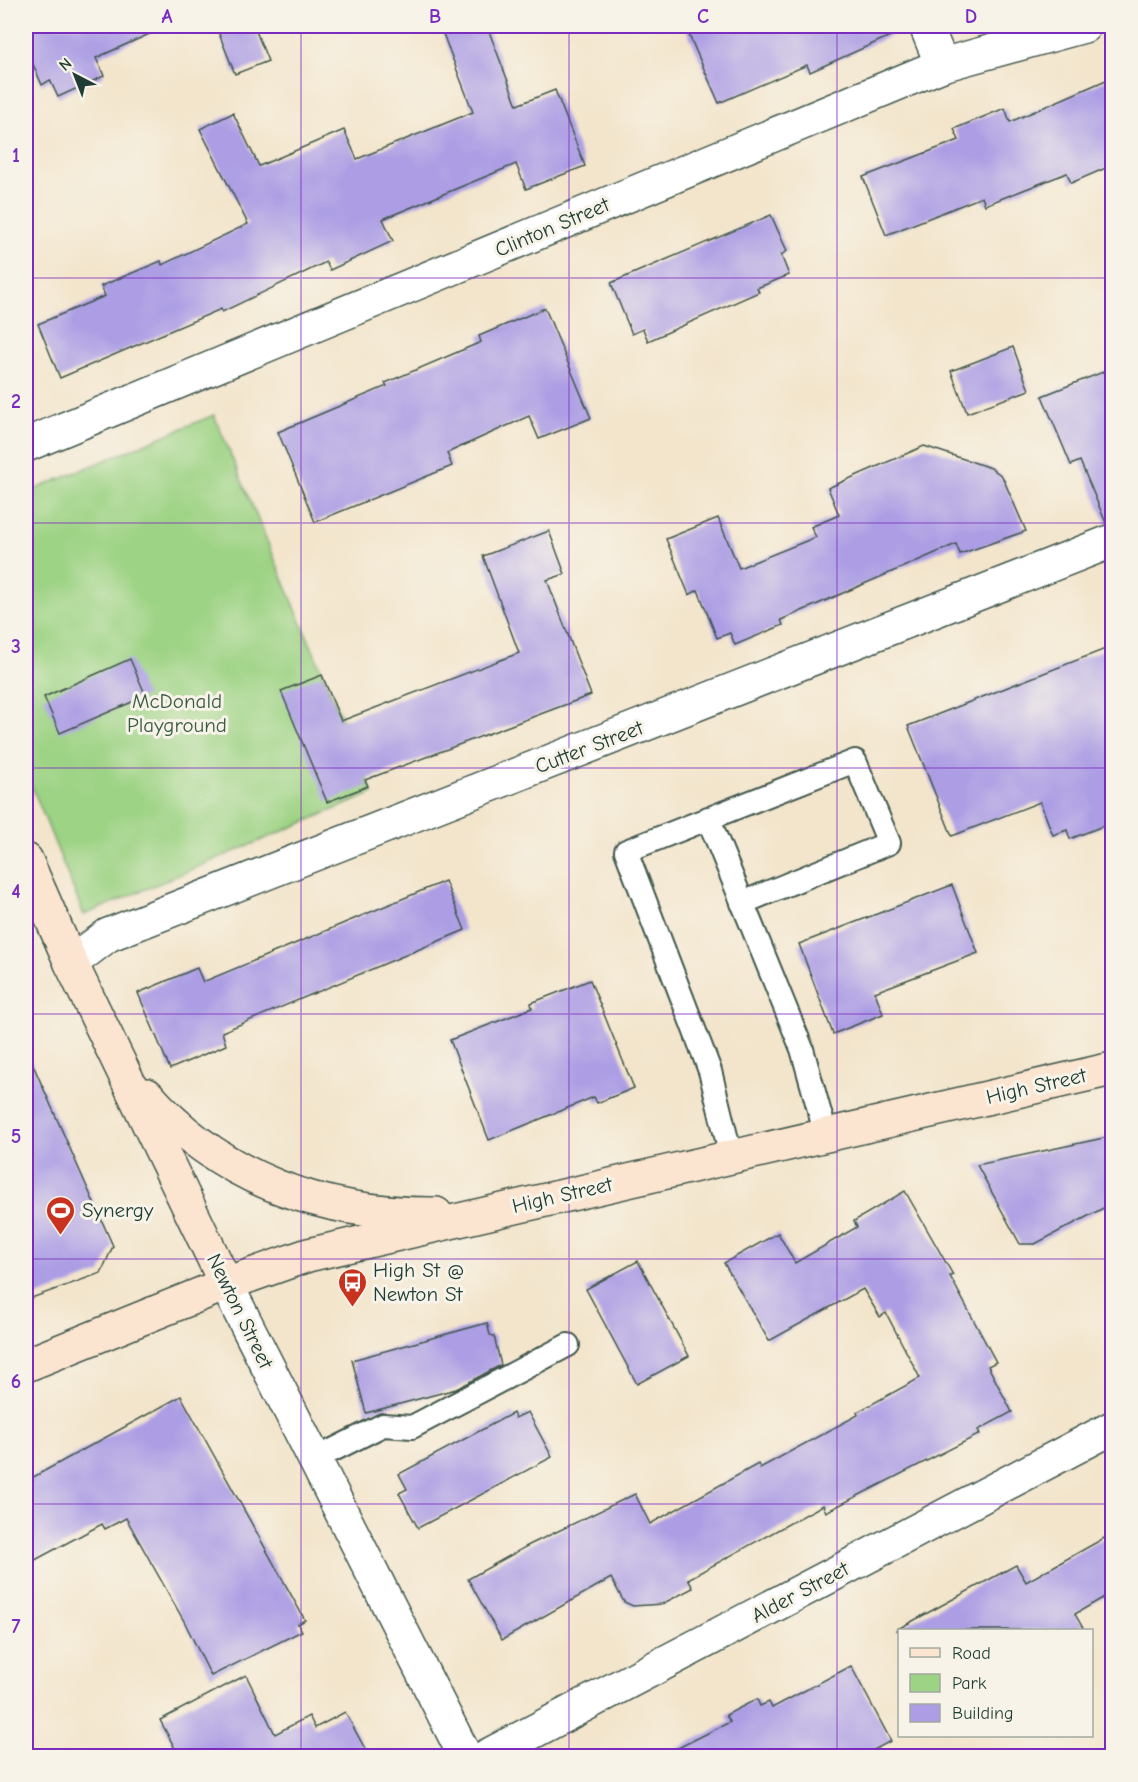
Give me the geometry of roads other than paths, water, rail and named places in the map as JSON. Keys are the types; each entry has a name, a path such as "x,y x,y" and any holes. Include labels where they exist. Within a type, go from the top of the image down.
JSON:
{"main road":[{"name":"Newton Street","path":"26,861 71,963 116,1052 226,1284"},
{"path":"116,1052 145,1092 170,1121 193,1141 248,1175 294,1193 343,1206 431,1214 486,1213"},
{"name":"High Street","path":"26,1365 226,1284 308,1255 1113,1069"}],"street":[{"path":"926,26 942,65"},
{"name":"Clinton Street","path":"26,445 942,65 1084,26"},
{"name":"Cutter Street","path":"71,963 108,935 1113,541"},
{"name":"Newton Street","path":"226,1284 465,1756"},
{"name":"Alder Street","path":"487,1756 1113,1428"}],"lane":[{"path":"731,1156 707,1062 626,851 855,761 889,843 742,903"},
{"path":"708,818 802,1049 826,1135"},
{"path":"315,1459 383,1425 412,1427 567,1345"}],"place":[{"name":"Synergy","path":"61,1236"},
{"name":"High St @ Newton St","path":"352,1308"}],"park label":[{"name":"McDonald Playground","path":"177,713"}]}
